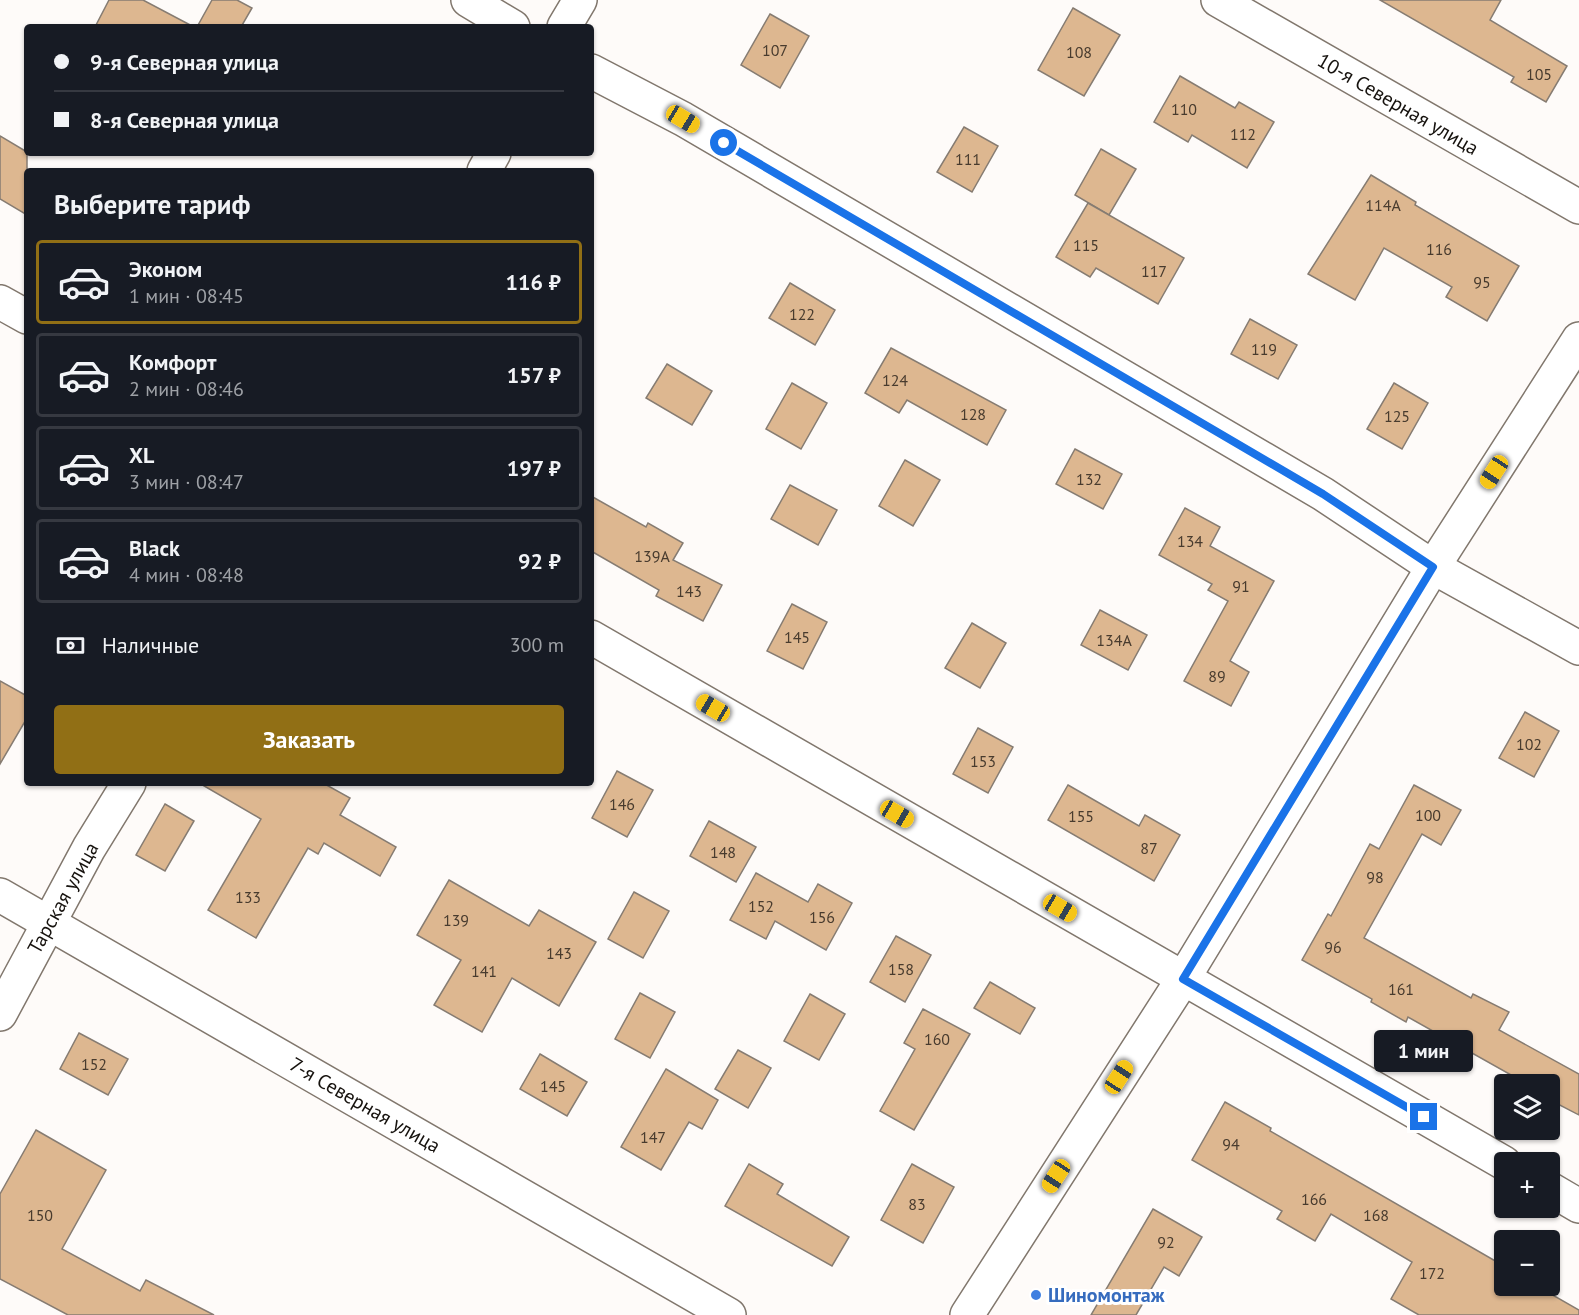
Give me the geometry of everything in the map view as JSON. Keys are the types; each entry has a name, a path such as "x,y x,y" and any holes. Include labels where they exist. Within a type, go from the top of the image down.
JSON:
{"street":[{"path":"468,0 508,24"},
{"path":"566,24 580,0"},
{"name":"10-я Северная улица","path":"1218,0 1579,207"},
{"path":"594,73 683,119 1302,482 1433,567 1579,648"},
{"path":"0,302 24,315"},
{"path":"967,1315 1183,979 1433,567 1579,339"},
{"path":"594,639 1494,1157"},
{"name":"Тарская улица","path":"0,1014 89,848 127,786"},
{"name":"7-я Северная улица","path":"0,895 729,1315"},
{"path":"1560,1195 1579,1206"}],"building":[{"path":"109,0 143,0 188,24 97,24"},
{"path":"212,0 237,0 252,8 243,24 199,24"},
{"path":"1380,0 1501,0 1490,20 1567,66 1546,102 1511,82 1514,77"},
{"path":"1073,8 1120,35 1084,96 1038,70"},
{"path":"770,14 809,36 780,88 741,65"},
{"path":"1180,76 1235,108 1239,102 1274,122 1247,168 1192,135 1188,142 1154,122"},
{"path":"964,127 998,146 972,192 937,172"},
{"path":"0,136 24,150 24,156 27,156 27,168 24,168 24,213 0,199"},
{"path":"1101,149 1136,169 1109,215 1075,195"},
{"path":"1371,175 1416,202 1415,205 1519,266 1487,321 1446,297 1452,287 1384,248 1355,300 1308,274"},
{"path":"1088,203 1184,258 1158,304 1096,268 1090,277 1056,257"},
{"path":"790,283 835,310 815,345 769,318"},
{"path":"1250,319 1297,345 1278,379 1231,354"},
{"path":"891,348 1006,410 987,445 907,400 899,413 865,393"},
{"path":"667,364 712,391 692,425 646,398"},
{"path":"792,383 827,403 801,449 766,429"},
{"path":"1394,383 1428,403 1402,449 1367,429"},
{"path":"1075,449 1122,474 1103,509 1056,484"},
{"path":"905,460 940,480 913,526 879,506"},
{"path":"790,485 837,510 818,545 771,519"},
{"path":"594,498 646,527 648,523 683,543 673,560 722,585 703,621 656,596 659,590 594,553"},
{"path":"1185,508 1220,527 1210,546 1274,581 1230,661 1249,672 1231,706 1184,681 1228,601 1208,590 1212,584 1159,555"},
{"path":"792,604 827,622 803,669 767,651"},
{"path":"1100,610 1147,635 1128,670 1081,645"},
{"path":"972,623 1006,643 980,688 945,668"},
{"path":"0,681 24,694 24,723 0,764"},
{"path":"1525,712 1559,731 1534,777 1499,758"},
{"path":"978,728 1013,747 988,793 953,774"},
{"path":"617,771 653,790 627,837 592,818"},
{"path":"1068,785 1139,826 1145,815 1180,835 1154,881 1048,820"},
{"path":"1414,785 1461,810 1441,845 1422,834 1364,938 1471,998 1473,994 1509,1012 1499,1030 1579,1074 1579,1115 1560,1105 1560,1074 1509,1074 1408,1017 1406,1022 1371,1002 1372,999 1302,960 1328,914 1331,916 1370,844 1379,849"},
{"path":"204,786 328,786 350,798 340,815 396,847 380,876 324,843 318,854 308,848 256,938 208,910 261,819"},
{"path":"165,804 194,821 165,871 136,855"},
{"path":"709,821 756,847 736,882 690,856"},
{"path":"756,873 808,902 818,884 852,903 826,950 775,921 766,939 730,920"},
{"path":"449,880 529,926 539,910 596,942 559,1006 512,978 482,1032 434,1005 461,960 417,935"},
{"path":"634,892 669,911 643,958 608,939"},
{"path":"896,936 931,955 905,1002 870,982"},
{"path":"990,982 1035,1008 1020,1034 974,1008"},
{"path":"640,993 675,1012 650,1058 615,1039"},
{"path":"810,994 845,1014 819,1060 784,1041"},
{"path":"923,1009 970,1034 914,1130 880,1111 915,1049 904,1043"},
{"path":"79,1033 128,1059 108,1095 60,1069"},
{"path":"738,1050 771,1068 748,1108 715,1089"},
{"path":"540,1054 587,1082 567,1116 520,1089"},
{"path":"666,1069 718,1100 702,1129 689,1122 661,1170 621,1147"},
{"path":"1225,1102 1271,1128 1270,1131 1494,1260 1494,1296 1554,1296 1579,1310 1579,1315 1419,1315 1391,1299 1412,1262 1331,1214 1315,1241 1277,1219 1282,1211 1192,1160"},
{"path":"36,1130 106,1170 62,1249 140,1291 146,1280 214,1315 68,1315 0,1279 0,1194"},
{"path":"749,1164 783,1184 777,1194 849,1237 832,1266 725,1206"},
{"path":"912,1164 954,1187 923,1243 881,1220"},
{"path":"1153,1209 1202,1237 1179,1276 1164,1267 1136,1315 1091,1315"}],"place":[{"name":"Шиномонтаж","path":"1036,1295"}],"route":[{"path":"724,143 1323,494 1433,567 1183,979 1424,1117"}]}
